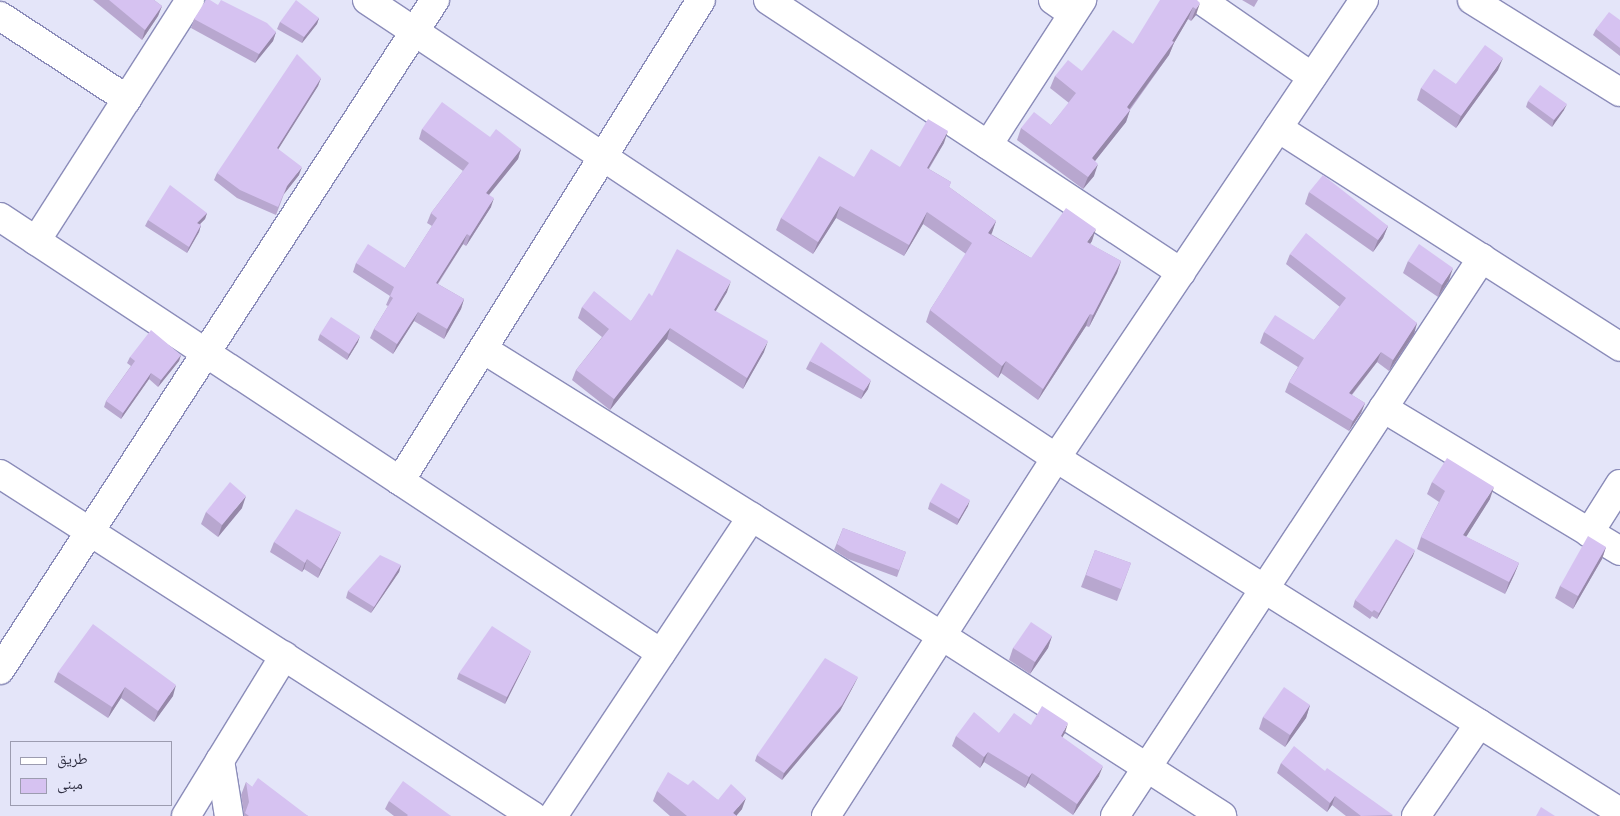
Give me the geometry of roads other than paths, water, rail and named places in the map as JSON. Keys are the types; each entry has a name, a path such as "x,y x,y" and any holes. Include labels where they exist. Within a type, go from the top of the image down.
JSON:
{"street":[{"path":"36,240 190,0"},
{"path":"367,0 1056,458 1620,812"},
{"path":"0,670 435,0"},
{"path":"400,481 701,0"},
{"path":"768,0 1181,272"},
{"path":"1201,0 1312,77"},
{"path":"826,816 1056,458 1364,0"},
{"path":"1472,0 1620,92"},
{"path":"988,145 1070,5"},
{"path":"0,16 127,99"},
{"path":"1278,128 1620,346"},
{"path":"0,217 661,652"},
{"path":"1115,816 1482,258"},
{"path":"483,349 942,636 1222,816"},
{"path":"1384,408 1620,552"},
{"path":"0,474 533,816"},
{"path":"1589,533 1620,484"},
{"path":"553,816 752,517"},
{"path":"186,816 284,656"},
{"path":"1416,816 1480,724"},
{"path":"220,760 229,816"}]}
